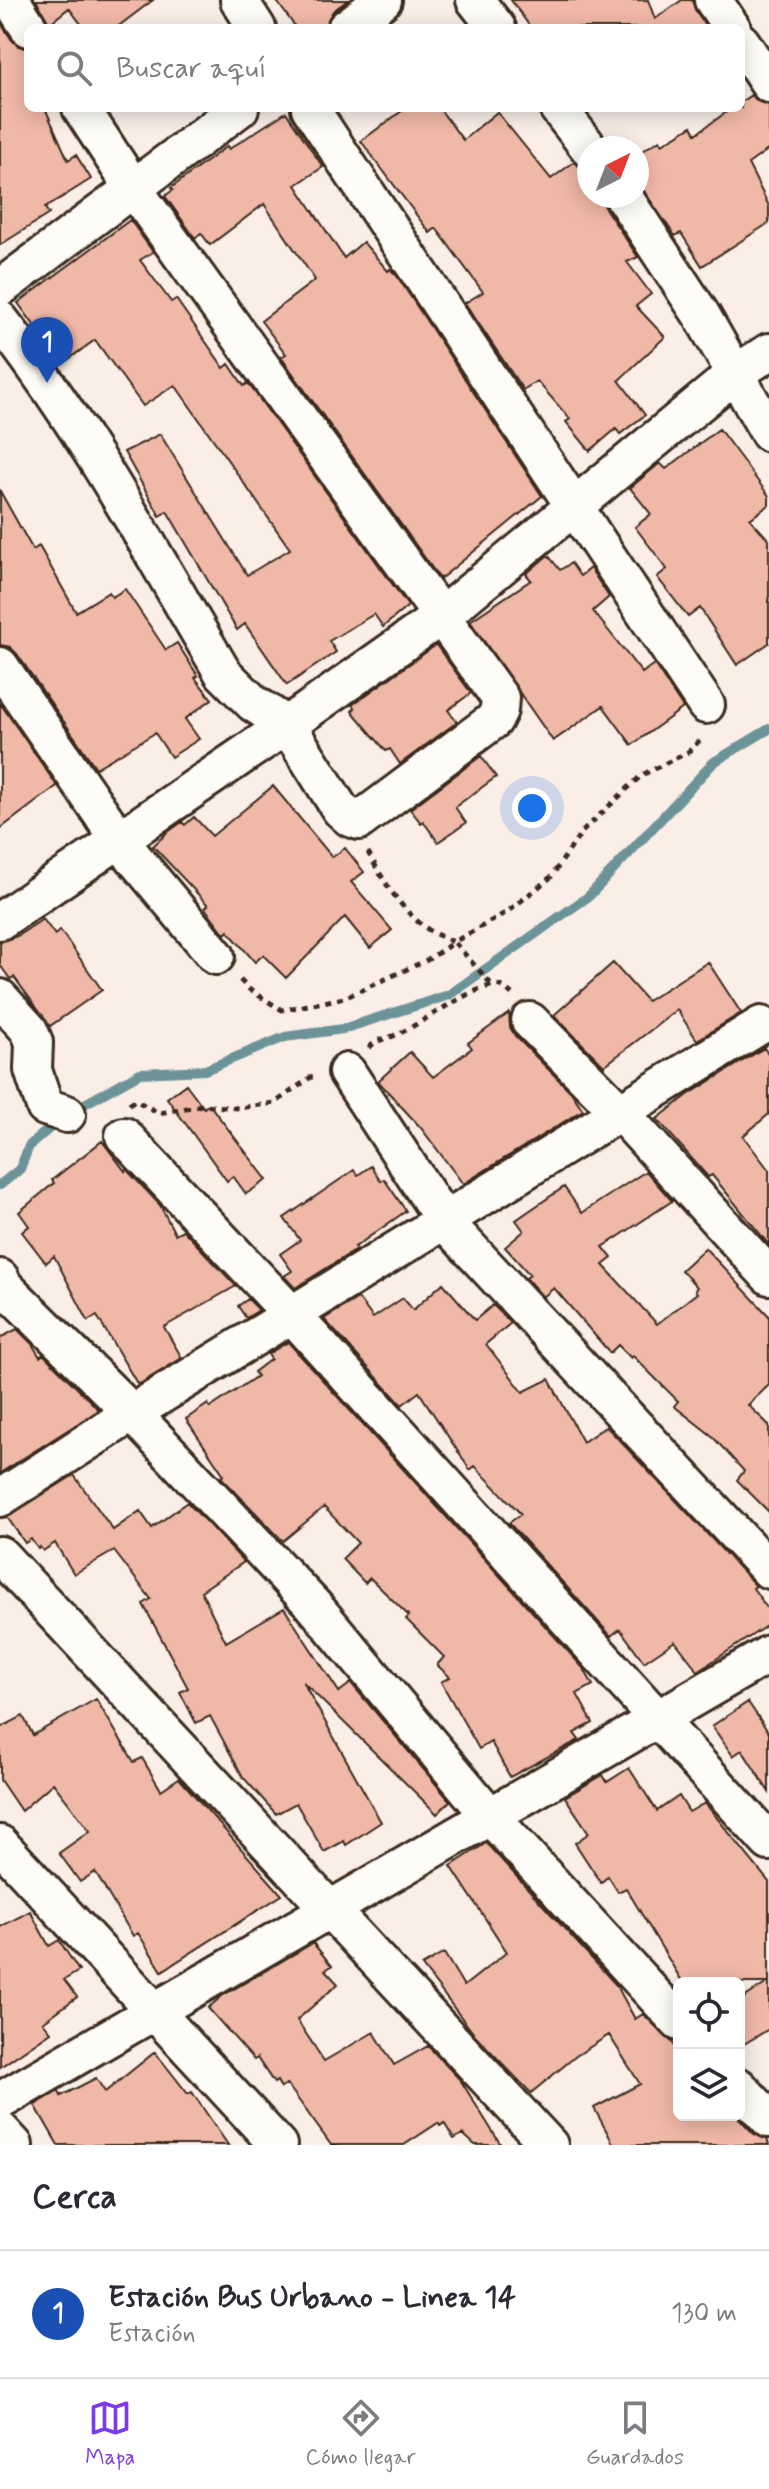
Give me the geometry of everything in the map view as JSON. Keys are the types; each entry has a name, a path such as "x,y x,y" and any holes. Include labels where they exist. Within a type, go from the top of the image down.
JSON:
{"street":[{"path":"11,0 26,24"},
{"path":"239,0 254,24"},
{"path":"351,24 383,0"},
{"path":"475,0 494,24"},
{"path":"713,0 729,24"},
{"path":"745,48 769,84"},
{"path":"0,320 88,443 223,673 253,703 287,725 340,809 350,818 359,821 494,720 500,698 133,188 84,112"},
{"path":"0,288 235,112"},
{"path":"313,112 706,705"},
{"path":"561,112 580,136"},
{"path":"631,208 736,373 769,433"},
{"path":"0,921 440,617 736,373 769,352"},
{"path":"0,666 120,841 216,956"},
{"path":"0,998 29,1030 34,1042 33,1070 45,1107 67,1114"},
{"path":"530,1021 620,1112 769,1276"},
{"path":"0,1498 132,1413 761,1025"},
{"path":"347,1072 445,1222 769,1570"},
{"path":"124,1136 293,1316 769,1842"},
{"path":"0,1278 4,1286 132,1413 315,1607 490,1816 673,2015"},
{"path":"0,1555 549,2145"},
{"path":"0,2101 769,1654"},
{"path":"0,1844 278,2145"},
{"path":"745,2093 769,2119"},
{"path":"0,2130 14,2145"}],"path":[{"path":"216,956 250,990 282,1010 344,998 429,959 507,912 551,877 582,832 642,775 688,752 709,727 706,705"},
{"path":"359,821 369,854 389,889 426,928 454,942 492,985"}],"building":[{"path":"36,0 153,0 121,24 81,24 69,8 49,24"},
{"path":"276,0 348,0 333,11 326,24 293,24"},
{"path":"511,0 648,0 655,19 682,0 692,0 704,24 528,24"},
{"path":"0,22 12,40 24,48 24,112 47,112 68,160 76,155 91,179 45,208 49,214 0,245"},
{"path":"751,95 769,105 769,149 748,164 769,206 769,223 702,266 681,233 675,236 649,198 649,147 660,140 662,144 692,126 696,134 726,112 745,112 745,99"},
{"path":"286,112 323,167 296,185 344,258 363,242 388,271 390,269 397,276 542,496 440,579 281,357 286,354 261,321 315,280 264,204 210,245 201,233 195,238 165,196 173,190 171,188 227,146 229,149"},
{"path":"401,112 442,112 463,140 497,112 551,179 574,162 577,164 577,208 605,208 638,257 627,262 651,294 636,306 665,337 619,380 645,415 620,434 616,429 590,451 566,422 570,419 537,381 523,390 465,303 483,292 436,228 430,233 361,141"},
{"path":"130,220 153,252 140,260 171,302 176,299 224,368 229,364 244,386 248,383 408,606 383,627 374,614 329,641 336,652 287,685 245,624 237,630 167,511 160,516 124,452 160,434 247,575 290,549 175,385 143,406 95,340 66,361 41,326 37,329 18,303"},
{"path":"719,429 769,496 769,505 750,519 769,540 769,643 737,665 700,608 688,617 657,577 667,569 635,527 651,514 630,488 660,463 666,469"},
{"path":"0,491 33,550 39,546 76,612 109,592 112,597 125,589 166,650 177,643 198,676 195,678 212,699 185,719 199,739 171,757 155,733 96,768 17,654 10,647 0,645"},
{"path":"548,555 560,570 571,563 580,576 590,568 609,597 593,611 642,673 654,664 683,708 632,745 603,706 553,741 470,621 531,580 526,574"},
{"path":"436,645 471,693 448,710 457,722 400,764 390,749 386,751 352,711 355,708 352,705"},
{"path":"0,703 57,786 0,829"},
{"path":"481,756 496,777 455,807 466,823 438,842 410,809"},
{"path":"273,786 332,857 345,848 364,872 351,882 392,930 370,948 345,917 286,978 263,955 255,962 228,931 225,934 205,908 208,905 153,846 182,822 185,825 194,817 212,836"},
{"path":"43,919 55,935 60,930 102,990 50,1026 14,977 10,979 0,965 0,942 17,936"},
{"path":"708,962 741,1013 697,1040 677,1010 604,1066 554,1015 613,963 647,1001"},
{"path":"509,1013 510,1027 515,1036 571,1092 583,1110 463,1184 421,1128 378,1081 410,1052 433,1077 472,1048 468,1043"},
{"path":"764,1048 769,1055 769,1114 743,1136 769,1170 769,1245 712,1175 708,1177 657,1119 688,1095"},
{"path":"186,1084 204,1108 209,1104 267,1180 246,1194 233,1176 227,1181 167,1098"},
{"path":"102,1141 125,1171 160,1205 175,1234 183,1230 236,1286 164,1327 182,1358 138,1385 97,1316 88,1321 54,1256 46,1263 22,1232 29,1226 19,1212 54,1183 52,1180"},
{"path":"371,1166 406,1211 355,1247 357,1249 295,1288 284,1276 292,1271 280,1254 300,1240 284,1218 354,1170 358,1175"},
{"path":"646,1171 672,1201 603,1247 612,1258 603,1265 657,1324 697,1293 697,1287 681,1270 705,1248 769,1316 769,1385 748,1405 769,1425 769,1512 737,1480 744,1471 711,1435 674,1406 678,1401 618,1345 610,1353 554,1288 543,1297 526,1278 530,1275 505,1247 524,1231 516,1220 564,1187 582,1213"},
{"path":"443,1283 475,1320 493,1305 511,1323 486,1344 523,1392 549,1379 583,1442 606,1426 756,1586 753,1588 769,1611 769,1624 698,1671 675,1641 644,1662 620,1629 611,1636 509,1523 521,1514 475,1466 470,1470 419,1392 402,1405 324,1319 358,1298 373,1318 403,1298 413,1310"},
{"path":"248,1299 259,1310 246,1318 238,1306"},
{"path":"17,1329 40,1357 43,1354 99,1410 0,1473 0,1338"},
{"path":"288,1342 584,1669 593,1685 577,1694 593,1723 574,1733 579,1740 510,1777 491,1742 479,1749 441,1682 450,1677 437,1665 444,1657 406,1619 409,1616 370,1578 365,1583 342,1559 358,1543 324,1507 283,1541 221,1477 224,1475 186,1419 208,1404 210,1408 257,1376 254,1372 271,1359 268,1354"},
{"path":"74,1475 113,1530 140,1511 152,1528 187,1502 244,1562 201,1591 226,1642 284,1608 339,1692 351,1683 450,1801 437,1814 303,1682 381,1822 346,1845 344,1841 324,1852 296,1803 276,1814 243,1777 210,1716 196,1723 180,1692 188,1688 143,1604 151,1599 114,1551 74,1574 55,1543 43,1551 31,1539 25,1543 7,1517"},
{"path":"96,1699 134,1762 142,1758 161,1790 179,1778 282,1895 162,1971 138,1933 133,1936 95,1872 80,1882 59,1853 90,1831 53,1783 21,1811 0,1780 0,1728 23,1716 33,1735"},
{"path":"748,1702 769,1733 769,1792 742,1750 733,1756 712,1726"},
{"path":"629,1768 657,1811 679,1796 689,1812 705,1803 769,1882 769,2029 745,2043 745,1997 767,1983 745,1983 745,1977 679,1977 626,1888 618,1892 608,1876 601,1883 575,1843 589,1833 565,1797 603,1775 607,1782"},
{"path":"486,1843 617,1986 635,2019 643,2014 672,2042 673,2121 742,2121 754,2134 767,2139 769,2145 614,2145 594,2108 640,2084 609,2035 576,2056 531,2093 474,2034 422,1966 444,1953 464,1986 507,1952 451,1866"},
{"path":"30,1911 49,1946 59,1940 79,1971 64,1980 77,1997 43,2022 51,2032 0,2067 0,1927"},
{"path":"313,1943 332,1966 325,1970 338,1984 297,2020 324,2061 374,2032 394,2065 428,2046 461,2081 501,2145 475,2145 463,2134 454,2139 444,2123 440,2126 438,2123 404,2145 331,2145 287,2084 281,2088 277,2081 274,2083 257,2058 254,2060 208,2008 222,1996"},
{"path":"155,2052 188,2094 192,2092 228,2145 58,2145 35,2105 59,2091 61,2096 96,2078 105,2092"}],"waterway":[{"path":"72,1111 140,1073 205,1070 285,1037 343,1029 449,995 589,896 714,762 769,729"},
{"path":"0,1185 20,1169 29,1146 59,1120"}],"place":[{"name":"Estación Bus Urbano - Linea 14","path":"47,383"}]}
